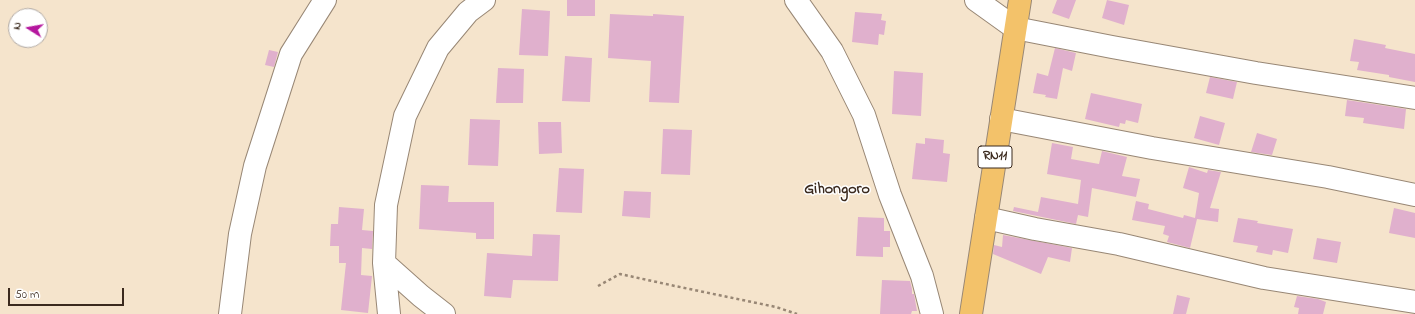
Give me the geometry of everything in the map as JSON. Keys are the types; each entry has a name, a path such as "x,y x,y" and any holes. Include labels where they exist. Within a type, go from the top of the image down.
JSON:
{"main road":[{"name":"RN11","path":"972,314 1020,0"}],"street":[{"path":"230,314 240,234 254,166 291,54 325,0"},
{"path":"389,314 384,263 386,205 404,116 438,48 468,12 484,0"},
{"path":"796,0 832,51 864,115 890,195 922,276 932,314"},
{"path":"976,0 1015,28 1256,73 1415,98"},
{"path":"1001,120 1152,148 1328,177 1415,195"},
{"path":"986,218 1035,229 1119,244 1264,278 1415,302"},
{"path":"384,263 444,314"}],"path":[{"path":"598,286 620,274 776,307 797,314"}],"building":[{"path":"567,0 595,0 595,16 567,16"},
{"path":"1057,0 1076,0 1069,19 1052,13"},
{"path":"1107,0 1129,5 1124,25 1102,18"},
{"path":"522,9 550,11 548,56 519,55"},
{"path":"855,12 882,14 881,20 886,21 884,35 879,34 878,45 852,42"},
{"path":"610,14 684,16 679,103 649,102 651,61 608,58"},
{"path":"1354,39 1386,45 1385,48 1415,54 1415,82 1389,77 1389,75 1357,70 1359,62 1350,61"},
{"path":"1055,48 1076,53 1072,71 1063,68 1057,99 1045,97 1046,95 1033,93 1037,73 1048,76"},
{"path":"269,50 278,52 274,67 265,65"},
{"path":"565,56 592,58 590,102 562,101"},
{"path":"498,68 524,69 523,103 496,103"},
{"path":"894,71 923,73 921,116 892,114"},
{"path":"1210,77 1237,82 1233,99 1206,93"},
{"path":"1091,93 1142,104 1138,123 1126,120 1125,124 1120,123 1119,127 1085,119"},
{"path":"1347,100 1406,109 1404,129 1363,123 1364,118 1345,116"},
{"path":"1200,116 1225,123 1219,145 1194,138"},
{"path":"470,119 500,120 498,166 468,165"},
{"path":"538,122 561,122 562,153 539,154"},
{"path":"663,129 692,130 690,175 661,174"},
{"path":"1257,133 1277,139 1272,155 1251,152"},
{"path":"925,138 944,140 943,153 950,154 947,182 912,179 916,143 925,144"},
{"path":"1052,143 1073,147 1071,159 1099,164 1102,151 1127,157 1122,176 1140,179 1136,197 1092,188 1088,217 1078,215 1076,224 1013,211 1014,207 1038,212 1041,197 1078,204 1081,180 1047,174"},
{"path":"1189,167 1207,173 1208,170 1221,172 1210,208 1219,209 1218,222 1197,219 1190,248 1167,242 1169,236 1163,234 1165,226 1132,220 1136,201 1149,204 1148,209 1183,218 1184,215 1195,218 1199,193 1183,188"},
{"path":"559,168 584,169 582,213 556,212"},
{"path":"421,185 449,186 448,202 494,202 494,239 476,239 476,233 419,229"},
{"path":"624,191 651,192 650,218 622,216"},
{"path":"339,207 364,209 362,230 373,231 372,249 362,248 361,275 372,276 368,313 341,310 346,263 339,263 339,246 330,246 331,224 338,224"},
{"path":"1394,208 1415,213 1415,238 1389,233"},
{"path":"858,217 884,218 884,231 890,231 890,247 883,247 883,257 856,256"},
{"path":"1238,218 1293,229 1288,253 1273,250 1272,255 1256,252 1258,246 1233,242"},
{"path":"533,234 560,235 558,281 513,280 511,298 484,296 487,253 532,256"},
{"path":"1003,235 1072,248 1070,262 1048,257 1041,274 993,254 994,245 1002,247"},
{"path":"1317,238 1341,242 1337,263 1313,259"},
{"path":"882,280 910,281 917,311 912,311 911,314 880,314"},
{"path":"1177,295 1190,298 1186,314 1173,314"},
{"path":"1297,296 1318,299 1326,302 1323,314 1298,314 1299,308 1294,307"}],"district":[{"name":"Gihongoro","path":"837,190"}]}
